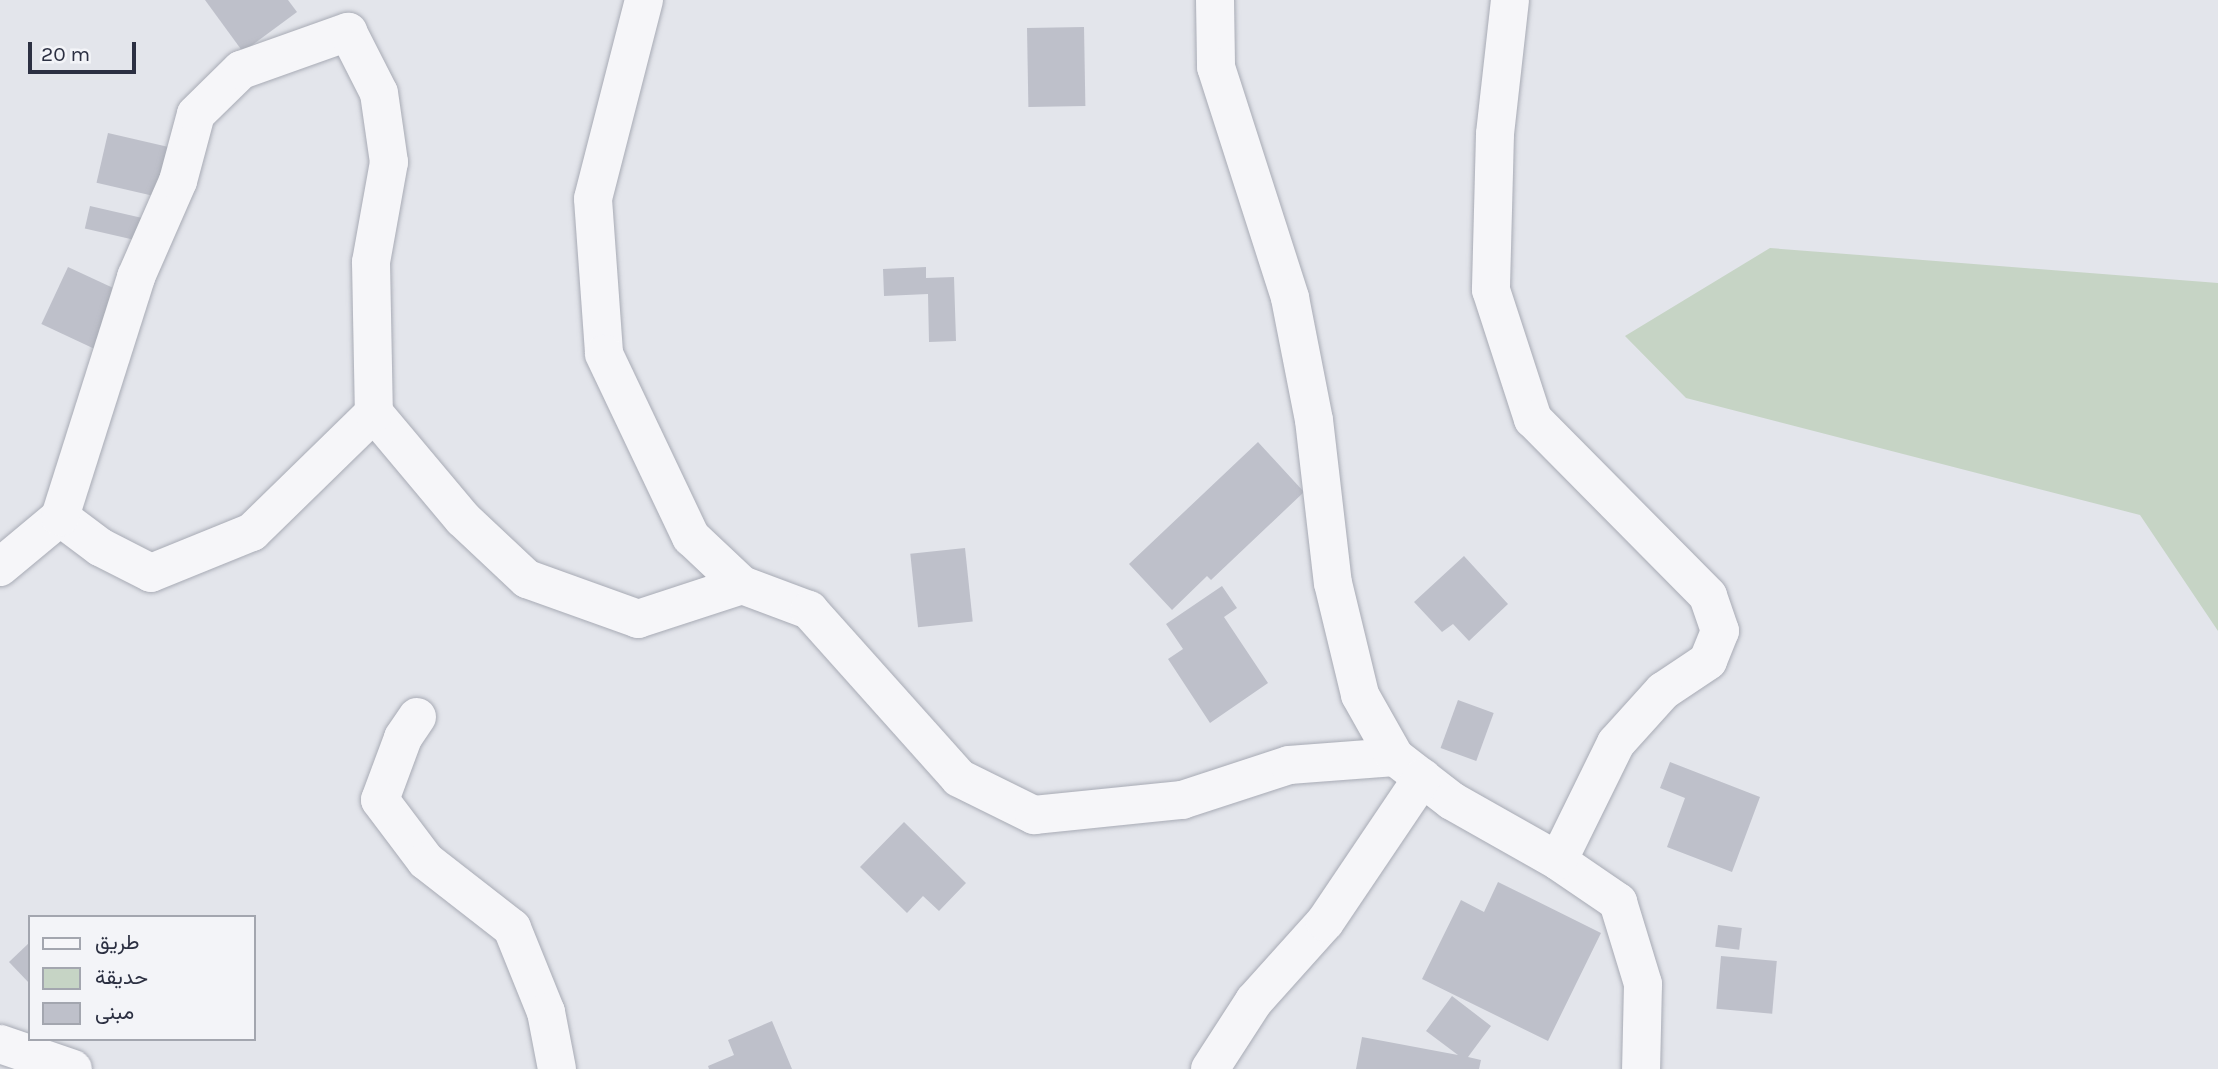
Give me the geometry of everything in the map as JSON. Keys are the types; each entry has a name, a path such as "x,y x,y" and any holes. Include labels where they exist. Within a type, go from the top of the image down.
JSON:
{"street":[{"path":"644,0 593,199 604,354 691,537 743,585 809,610 959,778 1034,815 1182,800 1289,765 1408,767"},
{"path":"1215,0 1216,67 1293,311 1314,420 1333,583 1360,695 1408,767 1452,801 1558,861 1618,901 1643,984 1641,1069"},
{"path":"1510,0 1495,134 1492,290 1533,419 1708,596 1720,631 1708,661 1663,691 1616,743 1558,861"},
{"path":"0,567 61,517 136,277 178,181 196,114 241,70 348,32 379,93 390,162 371,262 374,413 463,519 527,579 638,619 743,585"},
{"path":"61,517 100,547 151,573 252,531 374,413"},
{"path":"417,718 403,738 380,800 426,862 512,928 546,1012 557,1069"},
{"path":"1210,1069 1255,1001 1325,922 1408,767"},
{"path":"0,1044 73,1069"}],"green space":[{"path":"1770,248 2218,283 2218,631 2140,515 1686,398 1625,336"}],"building":[{"path":"205,0 288,0 297,12 243,52"},
{"path":"1084,27 1085,106 1028,107 1027,28"},
{"path":"108,133 177,149 166,199 97,183"},
{"path":"90,206 146,219 140,241 85,228"},
{"path":"68,267 125,294 98,351 41,324"},
{"path":"926,267 926,278 954,277 956,341 929,342 928,294 884,296 883,269"},
{"path":"1258,442 1304,492 1211,580 1207,576 1172,610 1129,564"},
{"path":"965,548 973,622 918,627 910,554"},
{"path":"1464,556 1508,604 1469,641 1453,624 1442,632 1414,602"},
{"path":"1222,586 1237,608 1224,617 1268,683 1210,723 1168,659 1183,649 1166,624"},
{"path":"1458,700 1494,713 1476,761 1441,748"},
{"path":"1670,762 1760,797 1732,872 1667,847 1685,798 1660,788"},
{"path":"904,822 966,883 939,911 923,896 907,913 860,867"},
{"path":"1498,882 1601,933 1548,1041 1422,979 1461,900 1484,912"},
{"path":"1718,925 1742,928 1739,950 1715,947"},
{"path":"28,944 28,982 9,962"},
{"path":"1721,956 1777,961 1772,1014 1716,1009"},
{"path":"1452,996 1491,1026 1468,1057 1481,1060 1479,1069 1356,1069 1362,1037 1458,1055 1426,1031"},
{"path":"772,1021 792,1069 709,1069 708,1066 734,1055 728,1040"}]}
